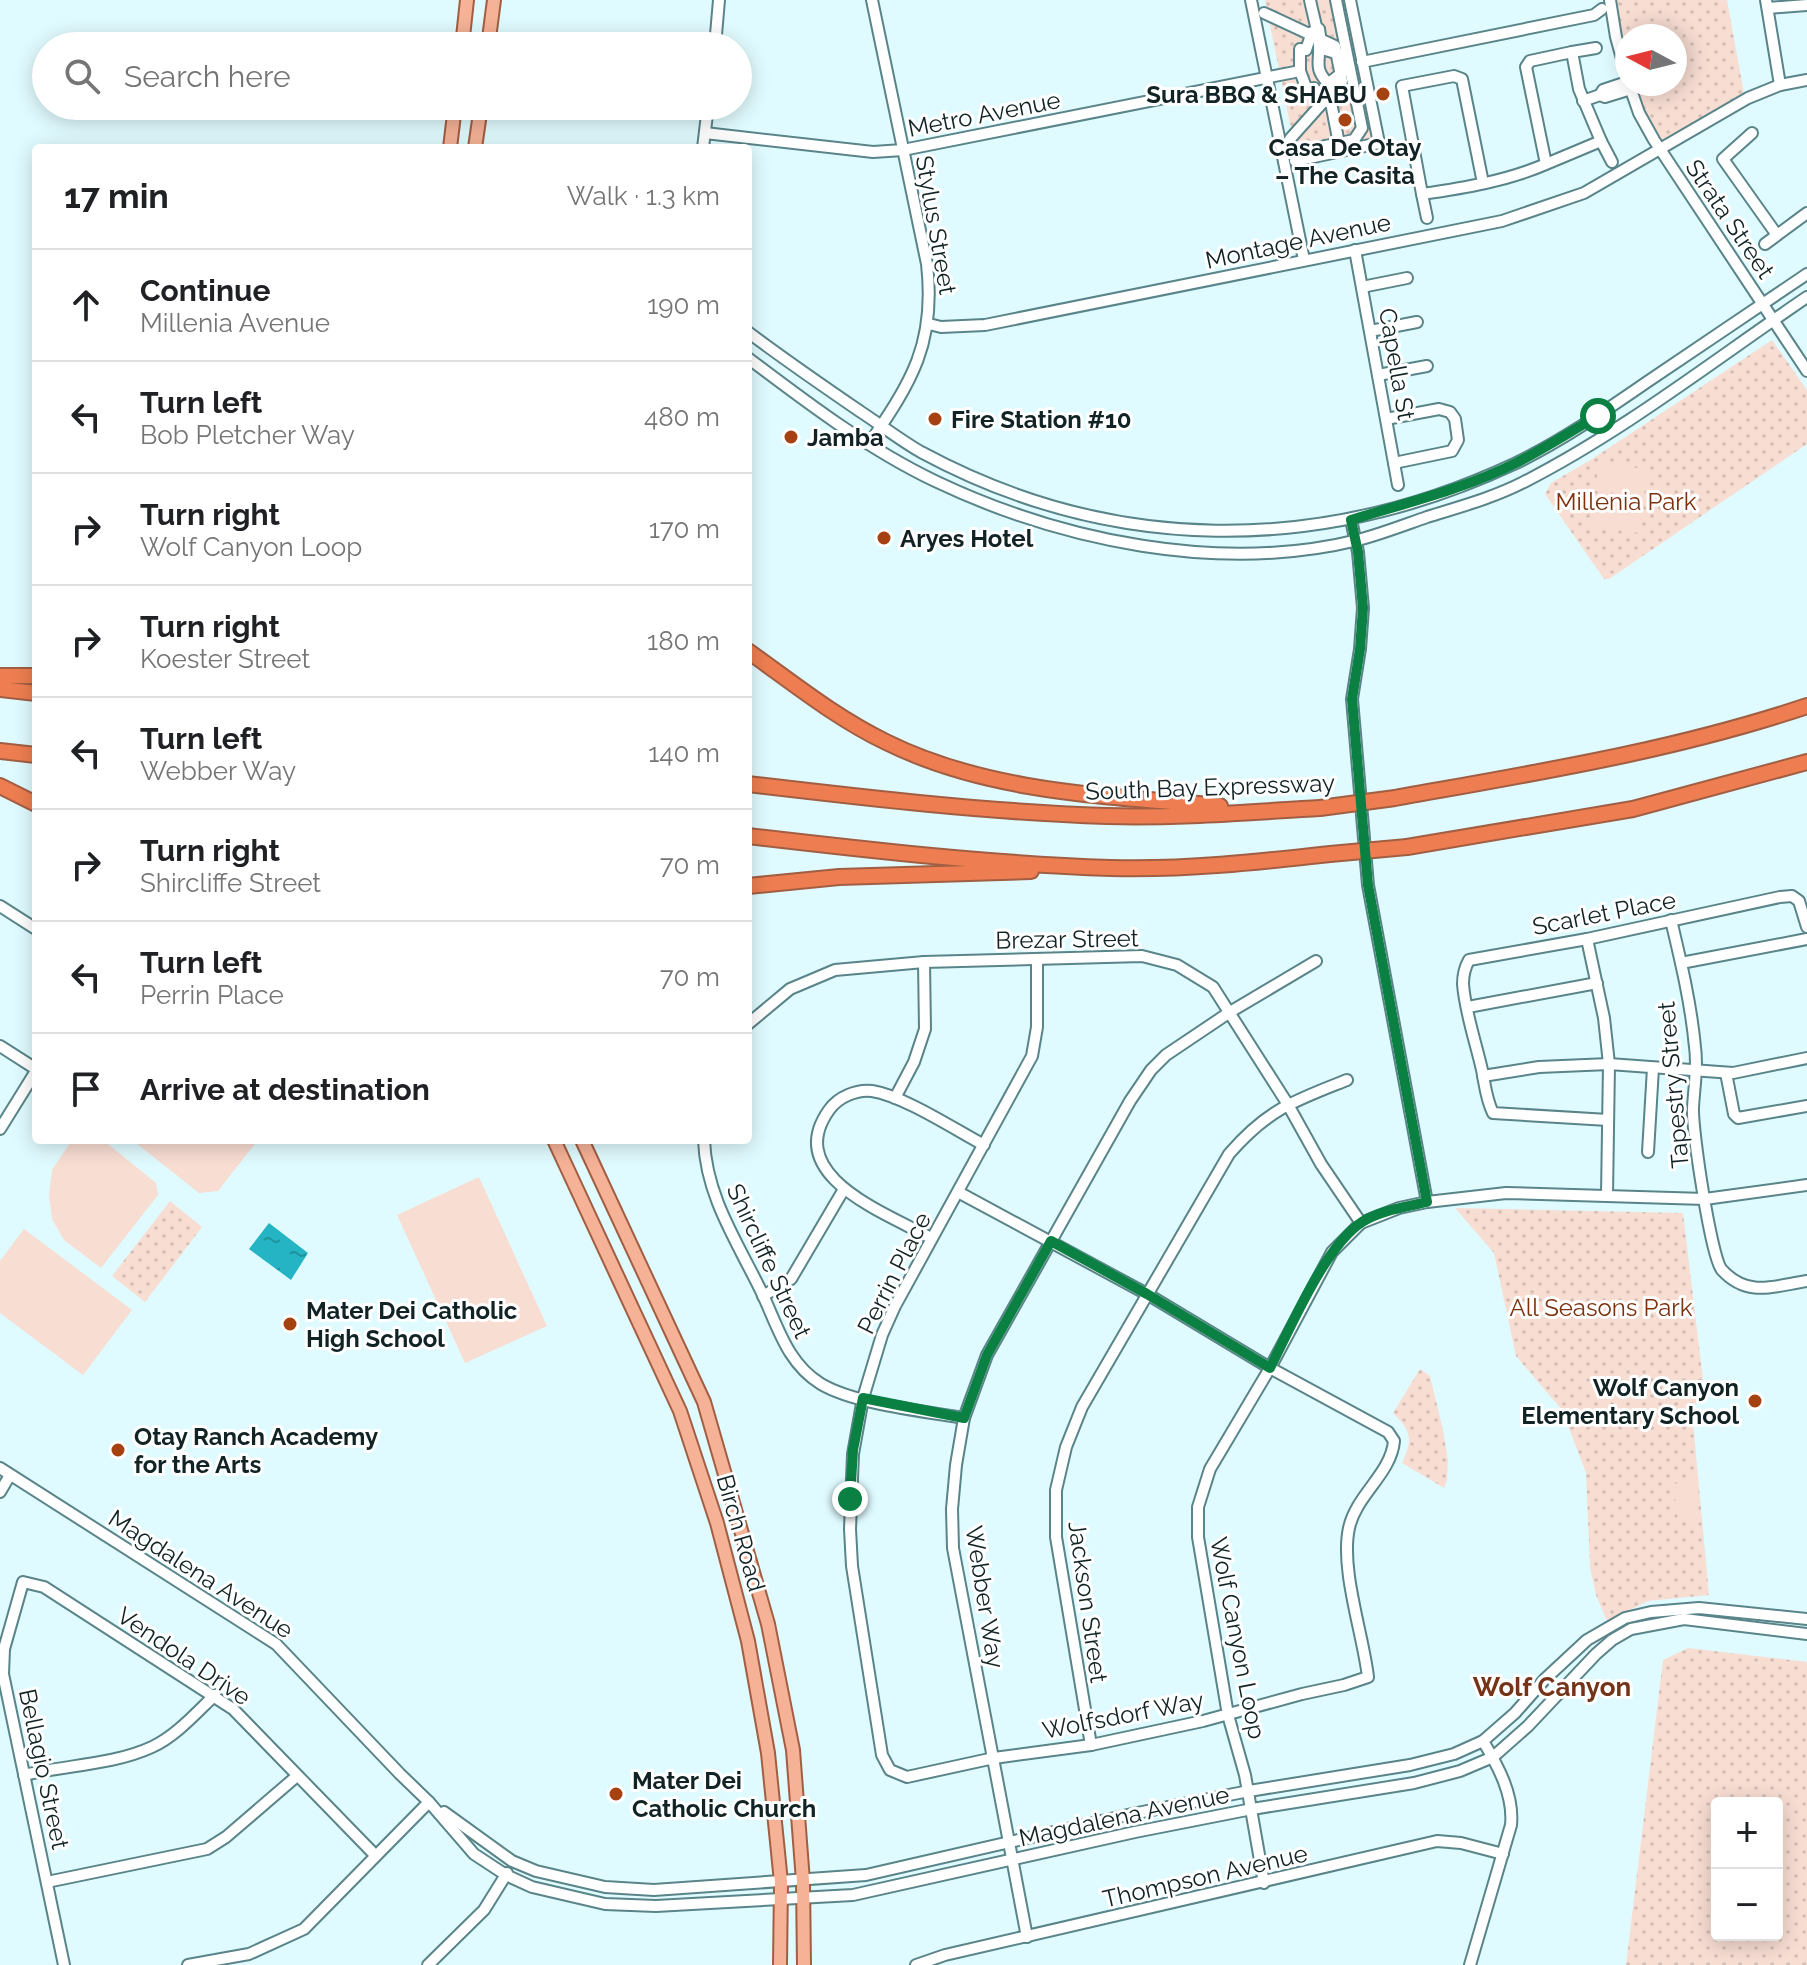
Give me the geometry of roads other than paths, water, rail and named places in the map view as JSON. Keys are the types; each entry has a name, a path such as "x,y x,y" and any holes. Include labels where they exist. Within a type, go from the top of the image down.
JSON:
{"highway":[{"path":"752,654 863,730 904,751 958,770 1075,793 1268,811"},
{"path":"0,676 32,676"},
{"path":"0,689 32,693"},
{"name":"South Bay Expressway","path":"752,784 935,806 1104,816 1320,808 1395,798 1622,757 1807,706"},
{"path":"0,751 32,755"},
{"path":"752,886 839,877 1228,864 1407,847 1633,809 1807,762"},
{"path":"0,786 32,802"},
{"path":"752,836 934,855 1111,868"}],"main road":[{"path":"464,32 467,0"},
{"path":"490,32 494,0"},
{"path":"450,144 453,120"},
{"path":"476,144 479,120"},
{"name":"Birch Road","path":"556,1144 680,1411 712,1504 748,1641 768,1753 781,1882 780,1965"},
{"name":"Birch Road","path":"584,1144 704,1402 768,1624 793,1750 803,1881 804,1965"}],"street":[{"path":"716,32 719,0"},
{"name":"Stylus Street","path":"869,444 907,387 929,324 927,264 872,0"},
{"path":"1253,0 1304,260"},
{"path":"1310,0 1320,49 1317,59 1340,148"},
{"path":"1290,139 1342,81 1336,0"},
{"path":"1283,155 1379,143 1350,0"},
{"path":"1341,63 1594,15 1606,4"},
{"name":"Strata Street","path":"1606,4 1615,34"},
{"path":"1780,85 1767,4 1807,5"},
{"path":"1264,13 1335,46 1362,128 1354,140 1340,148 1295,161"},
{"path":"1316,35 1306,50 1300,49 1300,71 1307,90 1314,88 1329,97"},
{"path":"1546,164 1526,67 1530,61 1596,48"},
{"path":"1572,52 1583,101 1612,162"},
{"name":"Metro Avenue","path":"705,133 873,152 903,150 1300,71"},
{"path":"1427,218 1402,86 1454,76 1462,79 1483,183"},
{"name":"Montage Avenue","path":"929,324 941,327 985,325 1502,221 1584,193 1727,109 1780,85 1807,80"},
{"path":"1583,101 1600,95 1605,97 1615,91"},
{"name":"Strata Street","path":"1633,96 1639,113 1661,150 1807,371"},
{"path":"704,144 706,120"},
{"path":"1752,133 1723,159 1777,235"},
{"path":"1422,194 1515,177 1601,141"},
{"path":"1765,244 1807,213"},
{"name":"Capella St","path":"1355,250 1398,485"},
{"path":"752,335 921,452 963,472 1046,503 1128,523 1179,531 1235,532 1351,520 1422,500 1513,464 1598,416 1807,274"},
{"path":"1362,287 1407,278"},
{"path":"752,361 869,444 935,481 1014,513 1124,542 1187,553 1275,553 1356,541 1523,483 1652,406 1807,297"},
{"path":"1370,331 1417,322"},
{"path":"1378,375 1427,366"},
{"path":"1386,419 1443,409 1452,414 1456,428 1458,442 1451,452 1394,463"},
{"path":"1513,464 1523,483"},
{"path":"1351,520 1363,608 1352,699 1368,885 1427,1202"},
{"path":"1124,542 1128,523"},
{"name":"Scarlet Place","path":"1608,1120 1493,1113 1487,1102 1472,1040 1463,985 1469,960 1792,896 1799,901 1807,927"},
{"path":"0,906 32,926"},
{"name":"Tapestry Street","path":"1671,920 1695,1047 1693,1110 1718,1265 1732,1279 1757,1290 1807,1281"},
{"path":"1587,939 1609,1064 1607,1195"},
{"path":"1681,963 1807,939"},
{"name":"Brezar Street","path":"752,1021 790,989 831,971 924,962 1142,956 1177,965 1213,987 1287,1103 1321,1164 1361,1223"},
{"name":"Perrin Place","path":"887,1764 882,1755 855,1587 850,1529 853,1454 863,1398 884,1331 931,1238 1032,1056 1037,1027 1037,960"},
{"name":"Webber Way","path":"1027,1937 951,1532 956,1465 964,1418 987,1355 1130,1101 1151,1070 1166,1055 1230,1012 1316,961"},
{"path":"895,1098 914,1062 925,1029 924,962"},
{"path":"1468,1007 1597,983"},
{"path":"0,1046 32,1067"},
{"path":"1483,1076 1539,1067 1609,1064 1726,1073 1807,1058"},
{"path":"1648,1152 1653,1068"},
{"path":"1726,1073 1734,1114 1738,1118 1807,1106"},
{"path":"0,1129 32,1077"},
{"name":"Jackson Street","path":"1091,1745 1056,1537 1056,1490 1076,1418 1229,1154 1256,1125 1287,1103 1347,1080"},
{"path":"931,1238 844,1189 818,1159 816,1136 820,1122 832,1105 860,1091 874,1092 895,1098 984,1145"},
{"name":"Shircliffe Street","path":"704,1144 706,1167 717,1203 779,1336 802,1369 837,1392 964,1418"},
{"name":"Wolf Canyon Loop","path":"1264,1883 1249,1791 1228,1715 1198,1537 1198,1507 1210,1469 1270,1368 1332,1252 1361,1223 1399,1208 1427,1202 1506,1193 1705,1199 1807,1185"},
{"path":"763,1296 791,1279 844,1189"},
{"path":"958,1192 1147,1294 1270,1368"},
{"name":"Wolfsdorf Way","path":"887,1764 890,1770 907,1777 994,1758 1091,1745 1228,1715 1368,1677 1346,1552 1349,1526 1361,1499 1393,1454 1394,1441 1388,1432 1270,1368"},
{"path":"0,1492 5,1472"},
{"name":"Magdalena Avenue","path":"5,1472 276,1644 429,1802 474,1854 506,1875 532,1887 605,1904 656,1906 874,1891 1135,1832 1252,1809 1414,1783 1460,1771 1493,1757 1528,1726 1596,1654 1631,1629 1684,1619 1807,1634"},
{"name":"Vendola Drive","path":"23,1582 44,1587 215,1695 233,1709 375,1855"},
{"name":"Bellagio Street","path":"23,1582 4,1649 3,1674 64,1965"},
{"name":"Magdalena Avenue","path":"429,1802 512,1861 563,1878 605,1887 654,1890 866,1875 1132,1814 1410,1765 1454,1754 1483,1741 1587,1640 1625,1618 1651,1612 1699,1608 1807,1619"},
{"path":"24,1775 131,1755 155,1746 215,1695"},
{"path":"1470,1965 1512,1813 1507,1789 1483,1741"},
{"path":"47,1882 207,1849 226,1837 297,1776"},
{"path":"188,1965 249,1954 304,1929 429,1802"},
{"name":"Thompson Avenue","path":"917,1964 1437,1841 1461,1843 1503,1854"},
{"path":"428,1965 484,1910 512,1861"}],"water":[{"path":"269,1223 308,1253 291,1280 249,1249"}],"place":[{"name":"Sura BBQ & SHABU","path":"1383,94"},
{"name":"Casa De Otay – The Casita","path":"1345,120"},
{"name":"Fire Station #10","path":"935,419"},
{"name":"Jamba","path":"791,437"},
{"name":"Aryes Hotel","path":"884,538"},
{"name":"Mater Dei Catholic High School","path":"290,1324"},
{"name":"Wolf Canyon Elementary School","path":"1755,1401"},
{"name":"Otay Ranch Academy for the Arts","path":"118,1450"},
{"name":"Mater Dei Catholic Church","path":"616,1794"}],"district":[{"name":"Wolf Canyon","path":"1552,1687"}],"park label":[{"name":"Millenia Park","path":"1626,501"},
{"name":"All Seasons Park","path":"1601,1307"}]}
